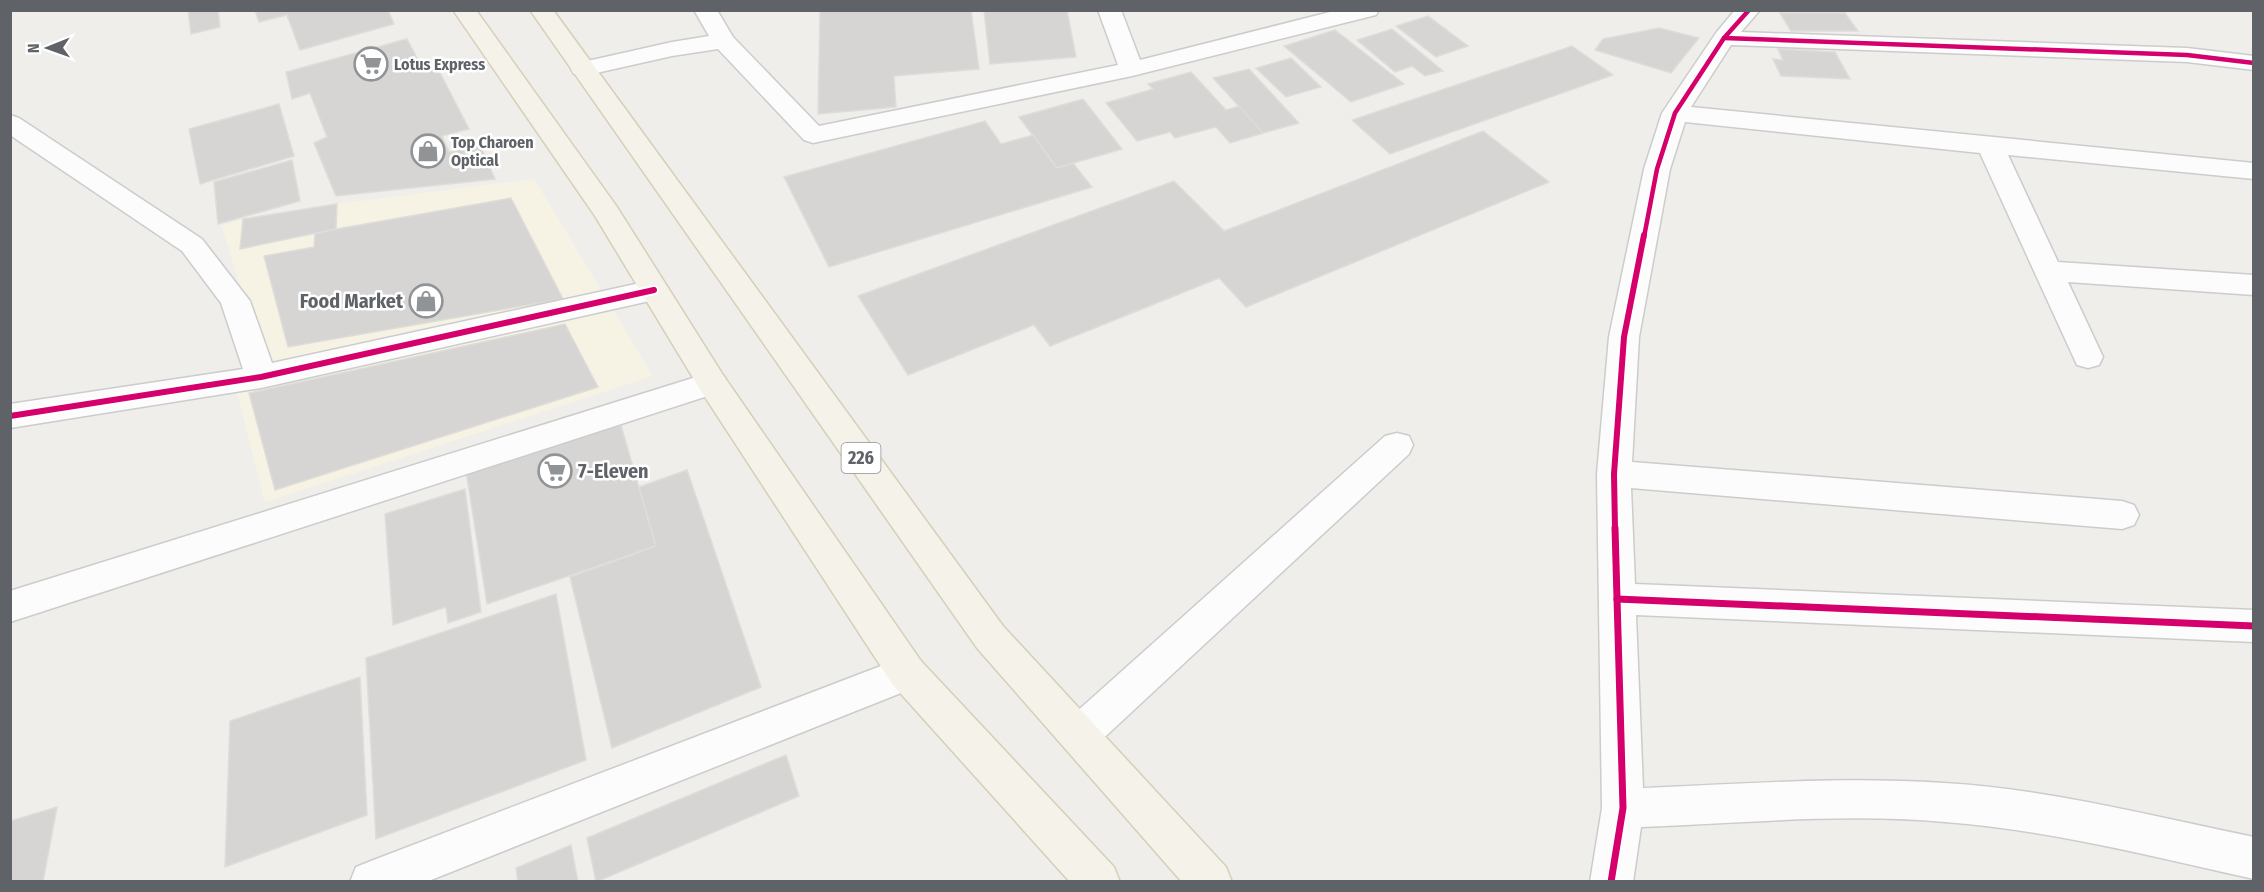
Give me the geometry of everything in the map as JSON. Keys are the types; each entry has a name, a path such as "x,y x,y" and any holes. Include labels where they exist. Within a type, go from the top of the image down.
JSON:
{"main road":[{"path":"464,10 607,213 712,384 907,673 1099,882"},
{"name":"226","path":"541,10 990,637 1211,882"}],"street":[{"path":"705,10 724,41 813,135 1132,69 1368,10"},
{"path":"1109,10 1132,69"},
{"path":"1611,882 1623,808 1614,474 1624,337 1657,169 1675,113 1724,38 1749,10"},
{"path":"1724,38 2187,55 2253,63"},
{"path":"583,69 672,49 724,41"},
{"path":"1675,113 1990,147 2253,171"},
{"path":"10,123 192,245 235,301 261,377"},
{"path":"1990,147 2088,357"},
{"path":"2049,271 2253,285"},
{"path":"10,416 261,377 654,290"},
{"path":"10,608 712,384"},
{"path":"1078,735 1397,445"},
{"path":"1614,474 2122,515"},
{"path":"1617,599 2253,626"},
{"path":"371,882 907,673"},
{"path":"1623,808 1835,800 1944,802 2048,814 2253,858"}],"shaded area":[{"name":"Food Market","path":"534,179 653,376 265,502 237,392 270,384 222,226 243,219 337,204"}],"building":[{"path":"188,10 218,10 220,27 191,34"},
{"path":"255,10 388,10 394,24 300,50 287,15 259,22"},
{"path":"820,10 971,10 979,69 894,76 896,107 818,114"},
{"path":"984,10 1067,10 1076,57 990,64"},
{"path":"1780,13 1845,13 1858,31 1791,31"},
{"path":"1428,16 1468,46 1436,57 1396,26"},
{"path":"1659,28 1699,38 1671,73 1595,50 1603,39"},
{"path":"1392,29 1443,71 1425,76 1412,66 1395,72 1357,40"},
{"path":"1335,30 1404,84 1351,102 1284,46"},
{"path":"407,39 424,71 437,67 469,129 442,136 449,152 480,145 495,179 336,196 314,143 327,137 310,93 292,99 286,72"},
{"path":"1572,46 1613,75 1390,154 1352,120"},
{"path":"1778,49 1835,52 1850,79 1781,76 1773,59 1783,60"},
{"path":"1291,58 1321,87 1286,97 1256,68"},
{"path":"1249,69 1299,123 1263,133 1213,78"},
{"path":"1191,72 1226,110 1239,106 1263,133 1230,143 1216,127 1175,138 1170,132 1137,141 1106,103 1153,89 1148,84"},
{"path":"1083,99 1122,149 1057,168 1019,117"},
{"path":"279,104 294,156 200,184 189,129"},
{"path":"985,121 1001,144 1033,135 1057,168 1073,163 1092,187 829,267 784,177"},
{"path":"1483,131 1549,182 1246,307 1219,278 1050,346 1034,325 908,375 858,296 1174,181 1224,231"},
{"path":"292,160 300,201 218,224 214,182"},
{"path":"511,198 563,299 288,347 264,256 314,247 315,233"},
{"path":"337,204 336,229 240,249 243,219"},
{"path":"565,324 598,387 275,490 249,393"},
{"path":"620,422 656,546 487,604 466,471"},
{"path":"687,470 761,687 612,748 570,577 656,546 639,487"},
{"path":"465,489 481,612 448,623 446,607 393,625 385,514"},
{"path":"556,594 586,760 376,839 366,658"},
{"path":"360,677 367,815 225,867 230,721"},
{"path":"786,755 799,796 596,882 587,838"},
{"path":"57,807 43,882 10,882 10,821"},
{"path":"571,845 578,882 518,882 516,868"}],"cycle path":[{"path":"1611,882 1623,808 1614,474 1624,337 1657,169 1675,113 1724,38 1749,10"},
{"path":"1724,38 2187,55 2254,63"},
{"path":"10,416 261,377 654,290"},
{"path":"1617,599 2254,626"}],"place":[{"name":"Lotus Express","path":"371,64"},
{"name":"Top Charoen Optical","path":"428,151"},
{"name":"Food Market","path":"426,301"},
{"name":"7-Eleven","path":"555,471"}]}
